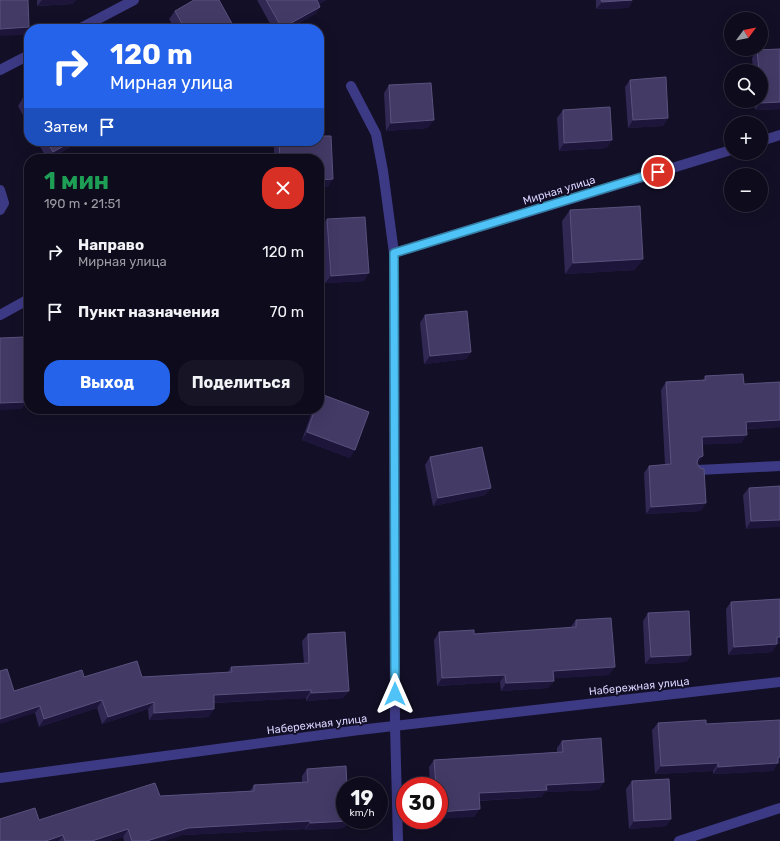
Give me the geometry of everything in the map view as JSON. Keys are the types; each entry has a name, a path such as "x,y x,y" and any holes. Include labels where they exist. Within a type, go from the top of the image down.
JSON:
{"street":[{"path":"88,24 134,0"},
{"path":"0,70 24,58"},
{"path":"351,86 376,134 394,253 395,726 398,841"},
{"path":"768,139 780,135"},
{"name":"Мирная улица","path":"394,253 724,152"},
{"path":"0,190 4,203 0,210"},
{"path":"0,315 24,302"},
{"path":"698,470 780,466"},
{"name":"Набережная улица","path":"0,778 395,726 780,682"},
{"path":"679,841 780,808"}],"building":[{"path":"0,0 28,0 29,24 24,24 24,27 0,29"},
{"path":"194,0 219,0 232,24 182,24 175,11"},
{"path":"266,0 317,0 320,7 289,24 280,24"},
{"path":"601,0 632,0 602,2"},
{"path":"780,49 780,102 768,103 768,64 758,64 758,56 768,56 768,50"},
{"path":"666,77 668,118 633,120 630,80"},
{"path":"431,83 434,120 391,123 389,85"},
{"path":"610,107 612,140 564,143 563,110"},
{"path":"324,136 331,136 333,179 324,180 324,154 280,154 279,146 324,146"},
{"path":"50,146 64,146 53,152"},
{"path":"640,206 643,259 573,263 570,210"},
{"path":"365,217 369,273 331,276 327,219"},
{"path":"467,311 471,352 430,356 425,315"},
{"path":"24,337 24,402 0,403 0,338"},
{"path":"743,374 744,384 780,382 780,420 746,422 747,435 702,437 703,456 698,459 697,463 700,468 704,469 706,503 651,507 649,466 671,464 666,382 706,380 705,376"},
{"path":"324,395 369,412 355,450 307,432 313,414 324,414"},
{"path":"482,447 491,488 438,498 430,457"},
{"path":"780,486 780,520 751,521 749,488"},
{"path":"780,599 780,637 777,637 777,644 734,647 731,602"},
{"path":"689,611 691,655 651,657 648,613"},
{"path":"611,618 615,667 553,671 554,681 506,683 505,675 442,678 439,632 474,630 474,634 576,627 576,620"},
{"path":"345,632 349,691 311,693 311,690 214,695 214,709 154,713 154,702 108,717 102,700 44,719 40,706 0,719 0,671 7,669 14,691 82,670 84,677 137,661 142,677 232,672 231,667 309,663 308,634"},
{"path":"706,720 706,724 780,720 780,757 778,757 778,763 718,767 718,763 661,766 658,723"},
{"path":"601,738 604,782 546,785 547,790 479,793 480,809 448,811 448,777 435,777 434,760 563,752 562,741"},
{"path":"346,766 347,777 336,777 336,822 310,823 310,821 188,828 147,841 132,841 128,829 92,841 65,841 63,835 46,841 0,841 0,819 35,808 39,820 155,783 160,796 254,791 254,785 308,782 307,769"},
{"path":"669,779 671,819 634,821 632,781"}],"route":[{"path":"395,694 394,253 658,172"}]}
